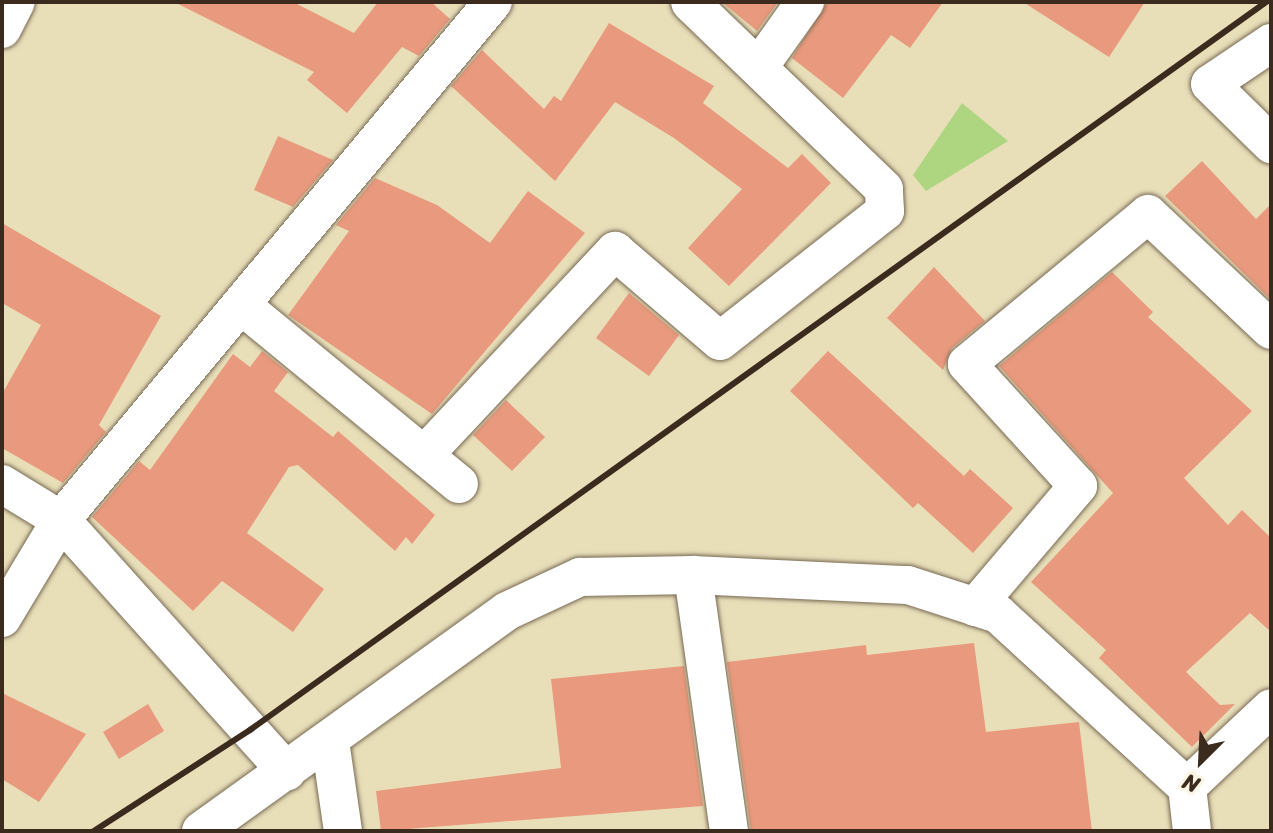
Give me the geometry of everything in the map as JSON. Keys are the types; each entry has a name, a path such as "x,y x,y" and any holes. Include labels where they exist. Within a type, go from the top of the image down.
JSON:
{"street":[{"path":"2,29 16,2"},
{"path":"2,618 61,520 493,2"},
{"path":"426,453 615,251 720,341 885,211 884,189 761,64 690,2"},
{"path":"761,64 805,2"},
{"path":"1271,43 1210,84 1271,144"},
{"path":"975,607 1078,486 967,364 1148,214 1271,330"},
{"path":"241,305 426,453 459,484"},
{"path":"2,484 61,520 287,772"},
{"path":"693,575 729,831"},
{"path":"201,831 507,611 580,577 693,575 908,585 998,614 1187,787 1192,831"},
{"path":"1187,787 1271,708"},
{"path":"330,741 343,831"}],"green space":[{"path":"962,103 1008,141 926,191 913,175"}],"building":[{"path":"174,2 293,2 354,33 378,2 431,2 450,19 419,56 402,47 347,113 307,80 314,72"},
{"path":"722,2 778,2 757,31"},
{"path":"827,2 943,2 910,48 891,35 843,98 792,58"},
{"path":"1023,2 1145,2 1109,57"},
{"path":"609,23 714,86 703,103 788,168 802,154 831,183 729,286 688,248 742,189 674,138 615,102 555,181 451,86 482,50 544,109 554,96 561,101"},
{"path":"278,136 333,160 293,207 254,190"},
{"path":"1202,161 1256,219 1271,204 1271,300 1165,196"},
{"path":"375,178 437,205 490,243 528,191 585,233 432,414 288,315 349,231 336,225"},
{"path":"2,223 161,316 99,425 106,432 63,483 2,448 2,394 41,325 2,303"},
{"path":"934,267 985,321 952,348 943,370 887,318"},
{"path":"1112,272 1153,312 1148,317 1252,411 1184,478 1228,525 1242,510 1271,538 1271,632 1250,613 1186,672 1220,705 1235,704 1192,747 1099,658 1106,650 1031,582 1113,493 999,366"},
{"path":"629,293 679,335 649,376 596,338"},
{"path":"262,351 288,372 274,391 333,437 338,431 435,515 412,544 406,537 395,551 298,465 289,467 247,533 324,589 293,632 222,581 193,611 92,517 139,461 150,470 233,354 250,367"},
{"path":"828,351 964,476 970,469 1013,508 973,553 918,503 913,508 790,391"},
{"path":"506,400 545,437 512,471 473,435"},
{"path":"974,643 986,732 1079,722 1092,831 751,831 727,662 866,645 867,655"},
{"path":"684,666 703,806 381,831 376,791 561,768 551,679"},
{"path":"2,693 86,734 39,802 2,779"},
{"path":"148,704 164,731 119,759 103,732"}],"railway":[{"path":"94,831 250,730 1266,2"}]}
